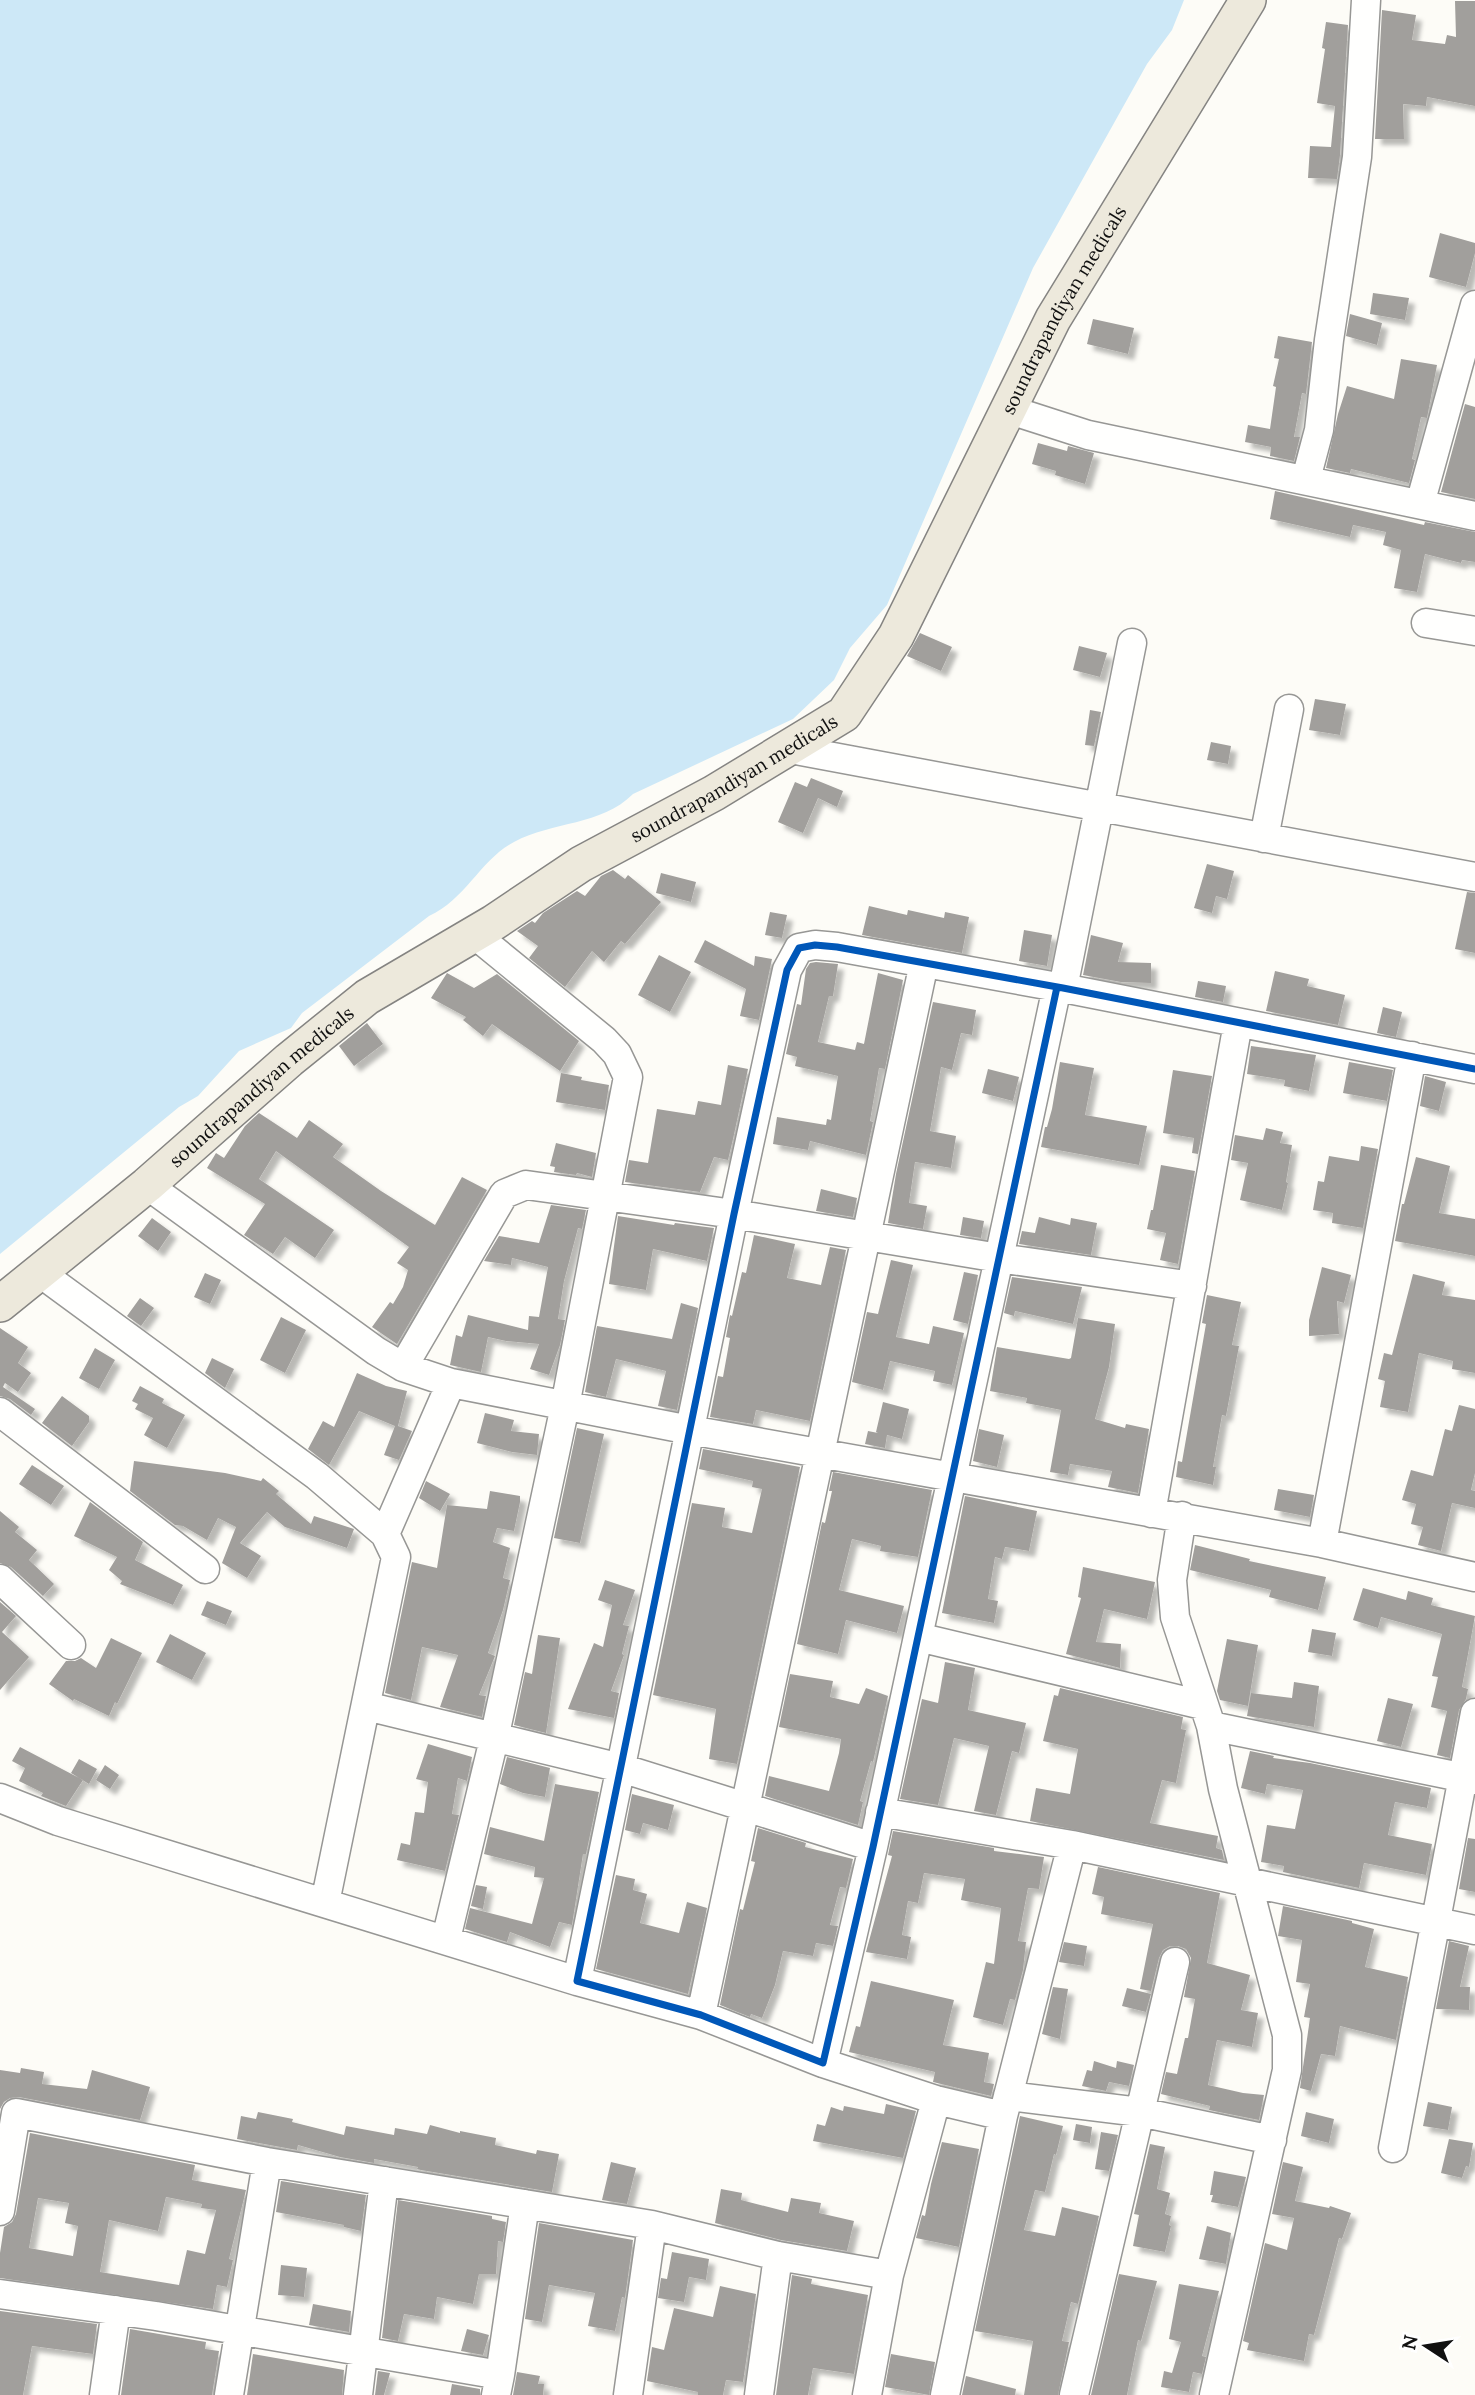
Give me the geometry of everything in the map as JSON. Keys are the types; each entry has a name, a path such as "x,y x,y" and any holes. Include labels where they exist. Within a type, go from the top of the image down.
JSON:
{"main road":[{"name":"soundrapandiyan medicals","path":"0,1304 147,1185 289,1060 367,997 474,934 582,864 714,793 844,714 896,636 1052,319 1248,0"}],"street":[{"path":"1306,480 1319,430 1329,340 1357,158 1366,0"},
{"path":"1420,504 1475,305"},
{"path":"1007,409 1088,435 1475,516"},
{"path":"1426,623 1475,631"},
{"path":"823,2063 873,1847 1099,807 1132,643"},
{"path":"1264,838 1289,709"},
{"path":"785,748 1475,877"},
{"path":"446,1939 494,1739 565,1406 628,1077 617,1055 604,1040 474,934"},
{"path":"577,1981 734,1214 787,970 799,948 816,945 837,947 1060,987 1475,1069"},
{"path":"701,2015 924,963"},
{"path":"1151,1513 1238,1024"},
{"path":"1322,1543 1412,1056"},
{"path":"147,1185 376,1352 403,1367 451,1383 690,1430 1151,1513 1182,1516 1322,1543 1475,1577"},
{"path":"403,1367 505,1194 526,1185 734,1214 999,1258 1192,1286"},
{"path":"39,1272 317,1476 385,1534 396,1557 325,1903"},
{"path":"385,1534 451,1383"},
{"path":"0,1412 205,1569"},
{"path":"1182,1516 1172,1580 1175,1617 1206,1715 1287,2035 1287,2070 1214,2395"},
{"path":"0,1579 71,1645"},
{"path":"918,1637 1206,1715 1469,1778"},
{"path":"366,1706 621,1768 873,1847"},
{"path":"1392,2148 1469,1778 1475,1713"},
{"path":"0,1798 58,1821 577,1981 701,2015 823,2063 936,2100 1140,2112 1272,2140"},
{"path":"880,1812 1072,1845 1475,1930"},
{"path":"944,2395 1006,2106 1072,1845"},
{"path":"1074,2395 1175,1962"},
{"path":"867,2395 889,2274 936,2100"},
{"path":"0,2211 8,2111 267,2162 652,2225 778,2256 889,2274"},
{"path":"229,2395 267,2162"},
{"path":"358,2395 384,2181"},
{"path":"0,2294 116,2310 363,2352 498,2385 525,2204"},
{"path":"628,2395 652,2225"},
{"path":"759,2395 778,2256"},
{"path":"104,2395 116,2310"}],"water":[{"path":"0,0 1184,0 1172,30 1147,64 1033,268 887,605 850,648 834,680 793,719 633,794 606,812 529,835 502,849 442,909 429,916 302,1013 291,1028 239,1051 198,1096 179,1107 0,1254"}],"building":[{"path":"1455,1 1475,1 1475,106 1427,97 1426,106 1403,104 1404,139 1375,139 1382,10 1416,15 1412,40 1445,44 1447,35 1456,37"},
{"path":"1326,22 1348,25 1337,179 1308,178 1310,146 1331,147 1335,106 1317,103"},
{"path":"1440,233 1475,243 1466,287 1429,277"},
{"path":"1373,293 1409,298 1405,320 1370,314"},
{"path":"1350,314 1382,323 1377,345 1346,336"},
{"path":"1093,319 1134,328 1128,354 1087,344"},
{"path":"1278,336 1312,342 1306,394 1302,393 1294,437 1300,437 1294,461 1270,456 1271,447 1245,442 1248,425 1270,429 1276,387 1273,386 1279,359 1274,358"},
{"path":"1401,359 1437,365 1427,418 1421,417 1409,483 1351,469 1350,473 1326,468 1347,386 1394,399"},
{"path":"1465,404 1475,407 1475,499 1441,492"},
{"path":"1038,443 1067,451 1068,446 1094,453 1085,484 1055,475 1056,471 1032,464"},
{"path":"1275,491 1424,525 1425,522 1475,532 1475,562 1462,560 1461,563 1425,554 1417,592 1394,588 1401,550 1383,545 1386,532 1353,525 1350,537 1270,519"},
{"path":"920,633 952,647 941,671 907,656"},
{"path":"1079,646 1107,653 1100,677 1073,670"},
{"path":"1315,699 1346,704 1340,735 1309,730"},
{"path":"1090,710 1101,712 1094,746 1085,745"},
{"path":"1211,742 1231,746 1228,764 1207,760"},
{"path":"811,778 843,791 837,807 818,798 803,833 778,822 795,782 807,787"},
{"path":"1207,864 1234,871 1227,899 1216,896 1212,913 1194,908"},
{"path":"613,870 625,879 628,875 661,902 625,944 621,941 604,962 592,951 565,987 529,958 538,946 517,931 532,921 535,923 543,913 577,891 585,896 601,876"},
{"path":"661,873 696,882 691,902 656,893"},
{"path":"1467,892 1475,893 1475,953 1455,949"},
{"path":"869,906 907,915 908,910 944,918 945,912 969,917 962,953 862,935"},
{"path":"770,912 787,915 782,938 765,935"},
{"path":"1024,930 1052,935 1047,966 1019,961"},
{"path":"1091,935 1123,943 1118,962 1151,963 1151,983 1121,982 1083,975"},
{"path":"705,940 754,966 755,956 772,959 759,1020 740,1016 746,989 694,962"},
{"path":"659,955 691,972 670,1012 638,995"},
{"path":"810,963 838,964 833,996 829,996 818,1042 855,1050 857,1042 864,1044 878,973 903,980 885,1069 879,1068 866,1155 810,1141 808,1150 773,1144 777,1117 826,1125 827,1119 831,1120 838,1076 795,1066 797,1057 786,1054 797,1004 801,1005 806,969"},
{"path":"1275,971 1309,979 1307,986 1345,995 1338,1025 1266,1011"},
{"path":"447,973 474,988 497,974 579,1041 560,1071 492,1024 483,1036 463,1020 466,1017 431,998"},
{"path":"1198,981 1226,986 1223,1002 1195,997"},
{"path":"933,1002 976,1010 972,1035 961,1033 952,1070 941,1067 930,1131 956,1136 951,1168 915,1162 909,1203 927,1206 923,1229 888,1223"},
{"path":"1383,1007 1402,1012 1396,1037 1377,1033"},
{"path":"367,1023 383,1044 354,1066 339,1046"},
{"path":"1251,1046 1316,1055 1309,1091 1284,1086 1285,1080 1247,1074"},
{"path":"1060,1062 1094,1068 1085,1115 1147,1126 1139,1165 1041,1147 1052,1109"},
{"path":"1349,1062 1393,1070 1387,1101 1343,1093"},
{"path":"728,1065 748,1069 733,1139 728,1160 714,1157 700,1192 625,1182 629,1160 648,1163 657,1109 695,1115 698,1101 721,1105"},
{"path":"988,1069 1019,1077 1013,1101 982,1093"},
{"path":"1173,1070 1212,1076 1198,1154 1192,1153 1194,1138 1163,1133"},
{"path":"561,1073 609,1085 605,1110 556,1102"},
{"path":"1425,1076 1446,1082 1439,1111 1420,1106"},
{"path":"259,1113 297,1138 309,1120 343,1144 333,1157 435,1225 462,1177 487,1190 397,1344 372,1327 390,1302 393,1304 403,1287 408,1270 397,1263 409,1247 276,1151 259,1179 334,1230 315,1258 285,1237 273,1254 244,1235 265,1204 207,1168 216,1153 224,1158 245,1126"},
{"path":"1266,1128 1283,1132 1280,1143 1292,1145 1282,1210 1240,1200 1248,1163 1231,1160 1235,1135 1263,1140"},
{"path":"556,1143 596,1153 592,1177 554,1172 555,1167 550,1166"},
{"path":"1361,1146 1378,1149 1363,1228 1332,1223 1333,1213 1313,1210 1318,1181 1324,1182 1329,1156 1359,1161"},
{"path":"1416,1157 1450,1166 1439,1213 1475,1219 1475,1256 1395,1241 1402,1204"},
{"path":"1161,1165 1195,1171 1178,1264 1160,1260 1166,1233 1147,1229"},
{"path":"821,1189 857,1198 853,1217 816,1211"},
{"path":"551,1205 586,1210 582,1229 578,1228 564,1281 558,1319 565,1320 560,1345 549,1375 530,1369 539,1344 488,1337 481,1372 450,1365 456,1335 462,1337 468,1315 528,1330 529,1316 539,1317 548,1267 512,1258 511,1265 484,1261 499,1236 539,1243"},
{"path":"618,1216 714,1228 707,1261 653,1249 646,1290 609,1284"},
{"path":"963,1217 984,1221 981,1238 960,1235"},
{"path":"1039,1217 1070,1225 1071,1218 1097,1223 1091,1255 1019,1244 1022,1231 1035,1233"},
{"path":"152,1218 171,1232 158,1251 138,1236"},
{"path":"754,1235 795,1244 787,1278 821,1285 830,1247 846,1250 810,1421 756,1410 753,1424 710,1417 718,1376 723,1377 730,1338 726,1337 730,1315 732,1316 742,1272 746,1273"},
{"path":"891,1260 913,1265 896,1337 929,1344 933,1326 964,1333 952,1385 933,1381 935,1371 890,1361 883,1390 852,1382 867,1312 878,1314"},
{"path":"1322,1267 1351,1275 1344,1303 1337,1301 1339,1334 1309,1336 1309,1320"},
{"path":"964,1272 978,1275 968,1324 953,1320"},
{"path":"205,1273 221,1280 210,1304 194,1297"},
{"path":"1413,1274 1445,1282 1442,1295 1475,1300 1475,1373 1452,1369 1453,1361 1419,1353 1408,1412 1380,1407 1385,1381 1378,1379 1384,1353 1392,1355"},
{"path":"1012,1277 1082,1287 1073,1324 1015,1311 1014,1316 1004,1313"},
{"path":"1207,1295 1241,1302 1232,1345 1239,1346 1226,1416 1222,1415 1213,1467 1216,1467 1213,1485 1176,1477 1178,1461 1182,1462 1206,1324 1202,1323"},
{"path":"140,1298 154,1308 141,1326 127,1316"},
{"path":"681,1303 698,1308 677,1410 658,1406 666,1371 616,1359 606,1397 585,1392 597,1326 672,1339"},
{"path":"281,1317 306,1330 285,1373 260,1360"},
{"path":"1078,1318 1115,1324 1109,1367 1095,1419 1125,1428 1126,1424 1149,1429 1138,1493 1108,1487 1112,1471 1070,1464 1068,1475 1050,1472 1061,1410 1026,1403 1027,1398 990,1391 997,1347 1069,1359"},
{"path":"0,1328 28,1347 18,1363 31,1373 18,1392 5,1383 3,1387 35,1409 31,1415 10,1399 0,1396"},
{"path":"95,1348 115,1360 99,1389 79,1378"},
{"path":"212,1358 234,1369 225,1388 205,1373"},
{"path":"357,1373 386,1386 407,1391 398,1426 412,1431 399,1460 384,1455 395,1426 359,1411 329,1465 308,1449 323,1421 334,1427"},
{"path":"140,1386 164,1399 162,1403 185,1415 167,1448 144,1435 153,1418 135,1409 138,1404 132,1401"},
{"path":"62,1396 89,1416 89,1422 72,1446 42,1423"},
{"path":"883,1402 909,1409 902,1439 887,1435 885,1448 865,1444 868,1431 878,1433 876,1432"},
{"path":"1459,1405 1475,1409 1475,1473 1471,1490 1475,1491 1475,1508 1452,1503 1441,1551 1418,1545 1423,1527 1411,1524 1416,1504 1402,1500 1411,1470 1433,1476 1445,1429 1452,1431"},
{"path":"485,1413 514,1420 511,1431 539,1434 537,1455 477,1443"},
{"path":"577,1428 604,1434 580,1543 554,1538"},
{"path":"979,1429 1004,1435 997,1467 973,1461"},
{"path":"703,1449 800,1467 737,1764 709,1759 716,1709 653,1695 692,1503 725,1508 722,1527 752,1533 762,1489 752,1487 753,1481 699,1469"},
{"path":"134,1461 225,1473 261,1481 263,1478 279,1491 276,1494 311,1524 314,1516 354,1529 347,1548 285,1527 267,1512 240,1543 261,1556 247,1578 222,1563 236,1527 218,1518 207,1540 183,1526 175,1525 130,1491"},
{"path":"32,1465 64,1486 51,1505 19,1484"},
{"path":"833,1472 932,1490 918,1557 880,1551 881,1546 852,1539 839,1590 904,1606 897,1633 846,1620 838,1654 797,1644 822,1522 825,1523 832,1491 829,1491"},
{"path":"426,1481 450,1494 440,1511 419,1498"},
{"path":"1278,1489 1314,1495 1310,1517 1274,1510"},
{"path":"490,1491 520,1496 520,1502 514,1531 497,1528 493,1542 510,1548 503,1578 510,1580 488,1653 495,1656 479,1695 486,1696 482,1717 440,1707 458,1655 422,1647 411,1700 385,1693 412,1562 437,1568 447,1505 487,1509"},
{"path":"965,1496 1037,1511 1029,1551 1005,1547 1002,1559 995,1557 988,1599 998,1601 994,1623 942,1613"},
{"path":"90,1502 143,1542 135,1560 183,1585 173,1605 120,1584 122,1581 109,1570 117,1557 74,1536"},
{"path":"0,1511 19,1527 15,1532 37,1550 29,1560 54,1584 43,1596 11,1567 0,1563"},
{"path":"1195,1545 1250,1559 1249,1561 1326,1577 1318,1610 1269,1597 1271,1590 1190,1570"},
{"path":"1083,1567 1155,1582 1147,1619 1104,1609 1096,1642 1121,1644 1120,1668 1066,1654 1081,1598 1078,1597"},
{"path":"605,1580 635,1590 623,1625 629,1626 622,1654 624,1655 611,1691 619,1693 614,1718 568,1709 594,1643 603,1647 612,1605 598,1600"},
{"path":"1363,1588 1406,1600 1408,1591 1433,1598 1431,1605 1475,1616 1462,1687 1468,1689 1466,1699 1459,1710 1450,1758 1437,1755 1447,1711 1431,1707 1438,1677 1432,1676 1442,1634 1381,1617 1378,1628 1353,1620"},
{"path":"207,1601 232,1611 226,1625 201,1615"},
{"path":"0,1602 16,1616 2,1632 29,1657 0,1690"},
{"path":"1312,1629 1336,1633 1332,1656 1308,1652"},
{"path":"170,1634 206,1653 192,1680 156,1662"},
{"path":"538,1635 560,1638 546,1733 514,1725 525,1672 532,1674"},
{"path":"111,1638 142,1653 109,1716 74,1699 73,1701 49,1684 66,1661 81,1658 96,1668"},
{"path":"1227,1639 1258,1645 1248,1706 1220,1700 1217,1691"},
{"path":"945,1662 975,1668 968,1710 1026,1723 1019,1753 1012,1751 996,1815 974,1811 989,1746 954,1738 938,1805 900,1799 922,1699 938,1703"},
{"path":"790,1674 833,1681 830,1697 859,1704 866,1688 888,1696 873,1762 871,1761 860,1801 863,1802 858,1825 765,1796 769,1776 829,1791 839,1753 841,1739 779,1727"},
{"path":"1294,1682 1319,1686 1314,1727 1247,1716 1251,1693 1292,1698"},
{"path":"1060,1688 1183,1717 1181,1729 1186,1730 1176,1783 1162,1780 1150,1823 1218,1836 1216,1848 1222,1850 1224,1860 1030,1821 1036,1788 1070,1794 1078,1749 1043,1741 1054,1695 1058,1696"},
{"path":"1388,1698 1413,1704 1401,1747 1377,1741"},
{"path":"428,1744 472,1757 467,1781 458,1778 452,1814 459,1815 445,1871 397,1860 401,1843 410,1845 415,1812 424,1813 428,1782 416,1779"},
{"path":"20,1747 83,1780 66,1806 41,1796 43,1793 19,1781 25,1768 12,1761"},
{"path":"1250,1751 1274,1756 1273,1758 1431,1788 1427,1808 1395,1802 1388,1835 1432,1844 1426,1875 1364,1863 1359,1888 1283,1872 1284,1866 1261,1862 1267,1825 1295,1829 1303,1790 1267,1784 1265,1794 1241,1788"},
{"path":"507,1757 550,1768 545,1797 523,1793 500,1784"},
{"path":"79,1759 97,1769 89,1784 71,1773"},
{"path":"105,1765 119,1775 110,1789 96,1780"},
{"path":"555,1784 599,1792 586,1854 583,1854 572,1925 559,1922 550,1947 510,1932 507,1942 465,1929 470,1908 532,1924 544,1878 534,1877 535,1867 484,1854 490,1827 544,1841"},
{"path":"632,1794 674,1805 668,1830 643,1823 640,1834 625,1830"},
{"path":"758,1828 806,1843 805,1847 853,1859 846,1888 840,1887 830,1925 838,1926 833,1946 816,1943 813,1956 783,1951 775,1985 762,2018 751,2014 750,2017 720,2005 740,1909 743,1910 755,1862 751,1861"},
{"path":"893,1831 994,1848 994,1851 1044,1857 1039,1889 1028,1888 1018,1941 1026,1942 1023,1970 1015,2000 1010,1999 1003,2025 973,2017 986,1962 994,1964 1001,1908 961,1900 965,1879 924,1873 918,1903 908,1901 902,1935 911,1937 907,1959 866,1952 892,1856 888,1855"},
{"path":"1468,1838 1475,1839 1475,1892 1459,1889"},
{"path":"1098,1867 1220,1893 1207,1963 1250,1975 1241,2010 1258,2013 1252,2047 1217,2040 1208,2085 1264,2095 1259,2120 1209,2110 1210,2106 1161,2094 1166,2072 1177,2074 1185,2038 1188,2038 1195,1999 1184,1997 1191,1958 1186,1949 1178,1946 1163,1950 1151,1991 1140,1989 1153,1924 1101,1914 1104,1897 1092,1894"},
{"path":"616,1875 635,1879 633,1890 647,1894 640,1923 679,1933 687,1902 707,1908 688,1994 596,1969"},
{"path":"476,1885 487,1887 483,1909 471,1906"},
{"path":"1283,1906 1352,1921 1374,1929 1365,1967 1408,1977 1396,2040 1340,2026 1335,2056 1321,2054 1311,2091 1300,2088 1310,2018 1304,2017 1310,1984 1296,1982 1302,1940 1278,1936"},
{"path":"1449,1941 1469,1946 1460,1987 1470,1987 1469,2010 1436,2009"},
{"path":"1064,1942 1087,1946 1084,1966 1059,1962"},
{"path":"871,1981 954,2000 943,2045 989,2053 984,2082 994,2084 991,2096 933,2082 935,2072 849,2052 856,2026 860,2027"},
{"path":"1053,1987 1068,1989 1060,2039 1042,2034"},
{"path":"1127,1988 1151,1994 1146,2012 1122,2006"},
{"path":"1094,2061 1116,2068 1117,2061 1134,2065 1129,2086 1109,2082 1106,2091 1082,2086 1087,2070 1092,2071"},
{"path":"21,2068 44,2072 42,2084 87,2089 92,2070 150,2087 140,2120 19,2097 10,2098 0,2109 0,2070 20,2073"},
{"path":"1428,2102 1452,2107 1448,2130 1423,2126"},
{"path":"886,2104 916,2111 903,2158 813,2141 817,2124 825,2126 831,2107 843,2111 844,2106 884,2114"},
{"path":"258,2112 293,2119 292,2122 344,2135 346,2126 394,2135 395,2128 427,2134 430,2125 496,2138 495,2145 536,2154 537,2150 559,2154 552,2192 421,2170 417,2169 418,2167 374,2159 374,2163 340,2157 298,2145 297,2150 237,2139 241,2116 256,2119"},
{"path":"1306,2112 1334,2119 1329,2143 1301,2136"},
{"path":"1020,2116 1063,2126 1045,2192 1035,2190 1024,2230 1055,2236 1062,2207 1099,2216 1078,2304 1071,2302 1062,2341 1069,2342 1058,2395 1024,2395 1033,2341 975,2331"},
{"path":"1076,2124 1092,2127 1090,2143 1073,2140"},
{"path":"1101,2132 1118,2135 1109,2171 1095,2169"},
{"path":"30,2133 195,2165 192,2180 246,2190 229,2259 233,2260 227,2287 217,2285 213,2309 0,2278 4,2227 12,2222 16,2214","holes":["166,2197 202,2204 201,2208 216,2210 205,2254 187,2250 179,2285 100,2272 109,2220 158,2231","38,2198 69,2203 65,2223 78,2226 73,2256 29,2248"]},
{"path":"1449,2139 1473,2143 1469,2167 1466,2166 1462,2178 1441,2173"},
{"path":"942,2142 979,2149 959,2247 916,2238 922,2215 925,2216"},
{"path":"1150,2144 1165,2147 1157,2189 1170,2193 1165,2214 1171,2216 1171,2226 1165,2252 1133,2246 1139,2215 1134,2214"},
{"path":"611,2162 636,2168 627,2204 602,2200"},
{"path":"1283,2162 1303,2167 1295,2201 1329,2208 1330,2206 1351,2213 1342,2239 1339,2238 1314,2335 1309,2334 1304,2361 1247,2350 1249,2343 1243,2341 1265,2243 1287,2250 1294,2218 1272,2214"},
{"path":"1214,2171 1246,2177 1238,2207 1211,2202"},
{"path":"281,2181 366,2195 361,2231 344,2225 276,2212"},
{"path":"721,2189 742,2193 741,2200 788,2212 791,2198 821,2203 819,2213 854,2221 847,2251 781,2240 715,2223"},
{"path":"398,2200 492,2216 492,2219 506,2222 503,2242 498,2241 496,2274 479,2274 473,2304 437,2297 434,2319 404,2314 398,2341 382,2338"},
{"path":"539,2223 633,2240 625,2298 622,2297 615,2331 588,2326 595,2293 549,2285 542,2322 525,2319"},
{"path":"1207,2226 1231,2233 1226,2264 1199,2259"},
{"path":"672,2252 709,2259 706,2280 689,2277 684,2302 658,2298 661,2278 667,2279"},
{"path":"281,2265 307,2268 304,2297 278,2295"},
{"path":"1119,2274 1157,2281 1141,2341 1138,2340 1127,2395 1091,2395"},
{"path":"792,2275 812,2279 811,2284 868,2295 854,2374 813,2368 808,2395 776,2395"},
{"path":"1179,2284 1219,2291 1202,2356 1206,2357 1202,2374 1193,2372 1189,2392 1161,2387 1164,2371 1172,2373 1181,2342 1169,2339"},
{"path":"720,2286 756,2294 743,2382 726,2380 723,2395 698,2395 698,2392 647,2381 652,2347 664,2350 674,2308 713,2317"},
{"path":"313,2304 351,2311 349,2332 309,2325"},
{"path":"0,2311 97,2324 93,2354 32,2346 23,2395 0,2395"},
{"path":"130,2329 206,2342 205,2349 219,2351 212,2395 121,2395"},
{"path":"467,2329 489,2335 483,2355 461,2351"},
{"path":"253,2354 344,2370 342,2395 247,2395"},
{"path":"891,2354 935,2362 929,2395 885,2387"},
{"path":"378,2371 390,2373 384,2395 375,2395"},
{"path":"517,2372 540,2376 538,2384 544,2384 543,2395 513,2395"},
{"path":"966,2376 1016,2389 1015,2395 962,2395"},
{"path":"452,2384 480,2389 480,2395 450,2395"}],"cycle path":[{"path":"1057,987 873,1847 823,2063 701,2015 577,1981 734,1214 787,970 799,948 815,945 837,947 1063,988 1475,1069"}]}
